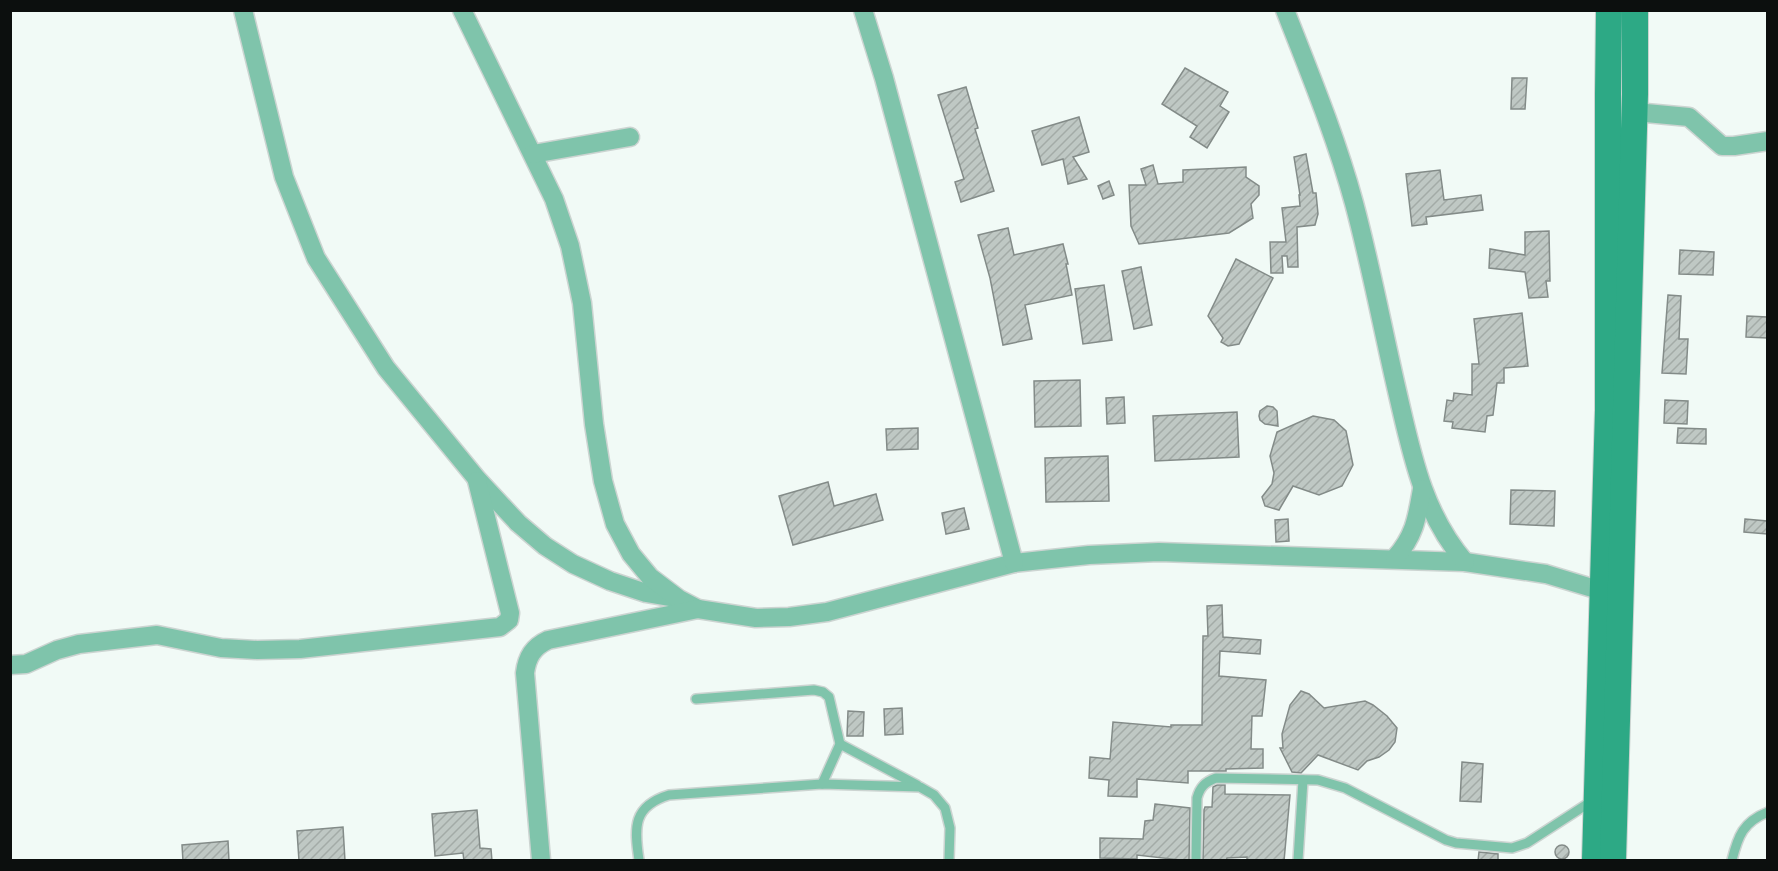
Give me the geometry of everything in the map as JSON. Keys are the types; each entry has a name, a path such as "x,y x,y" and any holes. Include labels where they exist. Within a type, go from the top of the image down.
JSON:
{"main road":[{"path":"1609,10 1608,410 1602,591 1605,798 1612,860"},
{"path":"1605,798 1635,112 1635,10"}],"street":[{"path":"243,10 284,177 316,258 386,368 477,479 518,523 545,546 573,564 619,584 646,593 679,598"},
{"path":"462,10 554,199 570,246 582,303 594,424 603,481 615,524 631,554 650,577 698,609"},
{"path":"863,10 884,78 1014,563"},
{"path":"1285,10 1342,159 1422,489 1440,527 1465,562"},
{"path":"1635,112 1689,117 1718,143 1727,147 1767,141"},
{"path":"532,154 630,137"},
{"path":"10,665 26,664 57,650 79,644 157,635 221,648 300,649 500,627 509,620 510,613 477,479"},
{"path":"1395,558 1411,537 1416,524 1422,489"},
{"path":"541,861 525,673 526,662 531,653 538,645 548,640 698,609 756,618 827,612 1014,563 1089,555 1159,552 1465,562 1546,574 1602,591"}],"lane":[{"path":"696,699 814,690 823,692 829,697 840,744 822,784"},
{"path":"840,744 934,795 945,808 950,828 949,861"},
{"path":"1196,861 1199,789 1216,778 1318,780 1346,788 1456,843 1512,848 1527,843 1605,798"},
{"path":"1298,861 1303,780"},
{"path":"639,861 636,840 637,822 644,807 653,800 669,795 822,784 920,787"},
{"path":"1732,861 1740,832 1755,818 1767,812"}],"building":[{"path":"1185,68 1228,92 1220,106 1229,112 1207,148 1190,137 1197,126 1162,104"},
{"path":"1512,78 1527,78 1525,109 1511,109"},
{"path":"966,87 978,128 975,129 994,191 961,202 955,182 964,179 938,95"},
{"path":"1079,117 1089,152 1073,157 1087,179 1068,184 1063,159 1042,165 1032,131"},
{"path":"1306,154 1313,193 1316,193 1318,214 1315,225 1297,227 1298,267 1288,267 1287,256 1282,256 1283,273 1271,273 1270,242 1286,242 1282,208 1300,206 1294,157"},
{"path":"1153,165 1158,184 1183,182 1183,170 1246,167 1246,177 1259,186 1259,195 1251,204 1253,218 1229,233 1139,244 1131,226 1129,185 1146,185 1141,169"},
{"path":"1440,170 1444,200 1481,195 1483,210 1426,217 1427,224 1412,226 1406,174"},
{"path":"1109,181 1114,195 1103,199 1098,186"},
{"path":"1008,228 1014,255 1063,244 1072,295 1025,305 1032,339 1003,345 990,278 978,235"},
{"path":"1549,231 1550,281 1546,281 1548,297 1529,298 1525,272 1489,268 1490,249 1525,255 1525,232"},
{"path":"1680,250 1714,252 1713,275 1679,274"},
{"path":"1236,259 1273,278 1239,344 1228,346 1221,342 1223,338 1208,316"},
{"path":"1141,267 1152,325 1134,329 1122,271"},
{"path":"1104,285 1112,340 1083,344 1075,289"},
{"path":"1668,295 1681,296 1679,339 1688,339 1686,374 1662,373"},
{"path":"1522,313 1528,366 1504,368 1504,383 1497,383 1493,415 1487,416 1485,432 1452,428 1453,422 1444,421 1447,400 1453,401 1454,393 1472,395 1472,364 1479,364 1474,319"},
{"path":"1747,316 1767,317 1767,338 1746,337"},
{"path":"1080,380 1081,426 1035,427 1034,381"},
{"path":"1124,397 1125,423 1107,424 1106,398"},
{"path":"1665,400 1688,401 1687,424 1664,423"},
{"path":"1267,406 1277,411 1278,426 1265,424 1260,420 1260,411"},
{"path":"1237,412 1239,457 1155,461 1153,416"},
{"path":"1313,416 1334,420 1346,431 1353,465 1342,486 1319,495 1293,486 1279,510 1265,506 1262,497 1272,484 1274,473 1270,456 1277,432"},
{"path":"918,428 918,449 887,450 886,429"},
{"path":"1678,428 1706,429 1706,444 1677,443"},
{"path":"1108,456 1109,501 1046,502 1045,458"},
{"path":"828,482 834,506 876,494 883,520 793,545 779,496"},
{"path":"1511,490 1555,491 1554,526 1510,524"},
{"path":"964,508 969,529 946,534 942,513"},
{"path":"1288,519 1289,541 1276,542 1275,520"},
{"path":"1745,519 1767,521 1767,534 1744,532"},
{"path":"1222,605 1223,637 1261,640 1260,654 1220,651 1219,676 1266,680 1262,716 1252,716 1251,749 1263,749 1263,768 1188,771 1188,783 1137,779 1137,797 1108,796 1109,780 1089,778 1090,757 1110,759 1113,722 1171,727 1171,725 1202,725 1203,636 1208,636 1207,606"},
{"path":"1301,691 1309,694 1324,708 1365,701 1373,705 1397,728 1395,742 1389,750 1367,761 1358,770 1318,755 1301,773 1292,772 1280,748 1283,748 1282,734 1290,705"},
{"path":"902,708 903,734 885,735 884,709"},
{"path":"848,711 864,712 863,736 847,736"},
{"path":"1462,762 1483,764 1481,802 1460,801"},
{"path":"1225,785 1225,794 1290,795 1284,861 1247,861 1247,857 1227,858 1226,861 1203,861 1204,810 1205,807 1212,807 1213,787"},
{"path":"1155,804 1190,808 1189,861 1137,855 1137,859 1100,858 1100,838 1143,839 1145,821 1153,820"},
{"path":"477,810 480,848 491,849 492,861 464,861 463,853 435,856 432,814"},
{"path":"343,827 345,861 299,861 297,831"},
{"path":"228,841 229,861 183,861 182,845"},
{"path":"1559,845 1565,845 1569,852 1565,859 1559,859 1555,855 1555,849"},
{"path":"1479,852 1498,854 1498,861 1478,861"}]}
